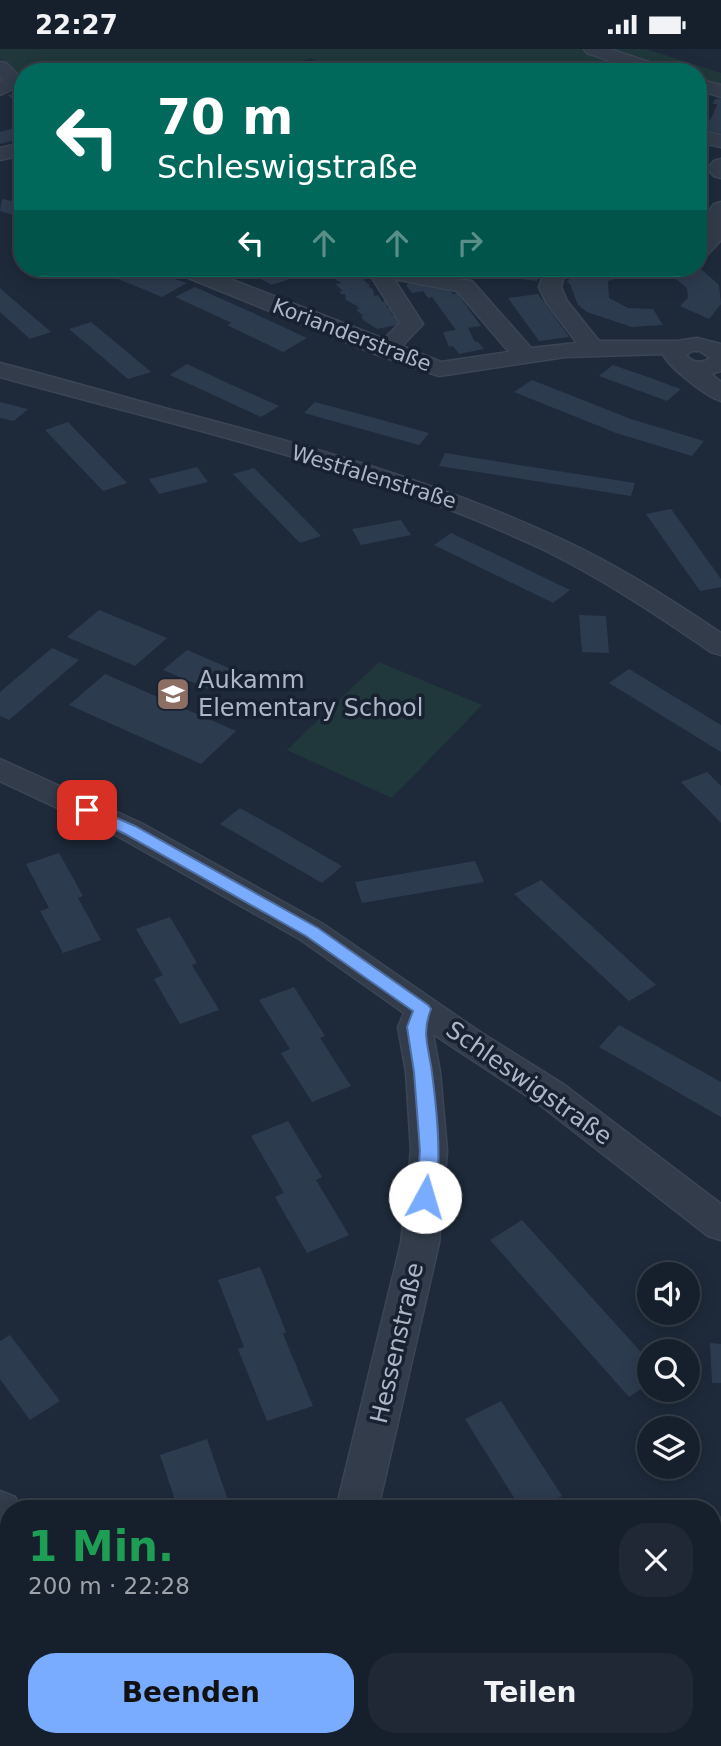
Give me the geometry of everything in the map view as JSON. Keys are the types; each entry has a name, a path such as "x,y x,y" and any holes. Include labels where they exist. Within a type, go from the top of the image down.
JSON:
{"street":[{"path":"593,49 634,63"},
{"path":"0,67 12,78 11,83 0,89"},
{"path":"721,165 717,169 721,172"},
{"path":"707,244 720,210"},
{"name":"Korianderstraße","path":"206,277 439,369 525,356 637,346 683,358 704,369 719,354"},
{"path":"382,277 412,324 386,350"},
{"path":"416,277 464,286 525,356"},
{"path":"553,277 550,287 557,302 593,349"},
{"path":"683,358 721,394"},
{"name":"Westfalenstraße","path":"7,372 332,462 472,508 594,563 678,613 721,646"},
{"name":"Schleswigstraße","path":"0,769 130,830 312,932 551,1094 721,1225"},
{"name":"Hessenstraße","path":"359,1500 420,1243 429,1151 423,1072 415,1027 422,1009"}],"green space":[{"path":"0,49 582,49 622,63 321,63 310,58 295,63 14,63 14,72 0,59"},
{"path":"608,49 646,49 690,63 650,63"},
{"path":"707,69 721,73 721,86 707,82"},
{"path":"379,662 482,705 392,798 287,750"}],"building":[{"path":"715,99 721,99 721,133 707,131 707,120 710,120 717,104 713,104"},
{"path":"14,128 14,140 0,144 0,132"},
{"path":"2,199 14,201 14,215 0,211"},
{"path":"707,274 719,285 721,304 709,319 680,306 688,298 687,288 670,277 707,277"},
{"path":"113,277 169,277 187,283 162,297"},
{"path":"258,277 296,277 271,285"},
{"path":"334,277 368,277 363,280 371,286 367,286 373,289 374,296 378,295 382,302 386,301 387,308 390,308 392,315 402,324 377,329 363,320 361,316 364,316 356,310 359,309 357,306 346,300 345,294 341,294 340,291 343,291 335,284 342,283"},
{"path":"505,277 539,277 537,281"},
{"path":"571,277 623,277 608,281 609,298 628,308 653,309 663,325 632,327 587,312 578,305 567,282"},
{"path":"411,282 433,285 437,289 448,288 453,294 457,293 481,326 468,328 475,342 484,349 459,354 453,346 449,347 443,332 456,330 432,297 428,298 423,291 412,293 406,285"},
{"path":"195,287 307,338 283,352 227,325 232,323 175,297"},
{"path":"0,288 51,332 30,339 0,312"},
{"path":"538,294 569,337 539,341 508,298"},
{"path":"91,322 151,372 128,379 69,329"},
{"path":"187,364 279,406 261,417 170,375"},
{"path":"613,365 681,389 667,401 599,376"},
{"path":"532,380 631,419 704,441 692,456 616,433 514,392"},
{"path":"0,402 28,409 14,421 0,418"},
{"path":"315,402 429,433 419,445 304,413"},
{"path":"68,422 127,483 103,491 45,430"},
{"path":"445,453 635,483 631,496 439,466"},
{"path":"197,467 208,482 159,494 149,479"},
{"path":"254,468 321,536 300,543 233,474"},
{"path":"671,509 721,579 721,587 700,591 646,514"},
{"path":"401,520 411,535 361,545 352,529"},
{"path":"451,533 570,590 553,603 434,545"},
{"path":"99,610 167,638 135,666 67,637"},
{"path":"579,615 606,616 609,653 582,652"},
{"path":"52,648 79,660 9,720 0,716 0,692"},
{"path":"187,650 236,671 213,691 163,670"},
{"path":"629,669 721,725 721,752 609,683"},
{"path":"105,674 236,731 201,764 69,705"},
{"path":"707,772 721,786 721,823 681,782"},
{"path":"240,808 342,866 322,883 220,824"},
{"path":"59,853 83,896 78,898 101,940 63,953 40,911 49,908 26,864"},
{"path":"475,861 484,882 362,903 355,882"},
{"path":"541,880 656,985 629,1001 514,894"},
{"path":"170,917 197,963 192,965 219,1010 180,1024 154,979 163,975 136,929"},
{"path":"294,987 325,1036 320,1038 351,1086 312,1102 281,1053 290,1049 259,1000"},
{"path":"619,1025 721,1082 721,1117 599,1047"},
{"path":"288,1121 322,1177 316,1180 349,1235 307,1253 275,1197 284,1193 251,1136"},
{"path":"522,1220 637,1348 637,1392 629,1397 490,1240"},
{"path":"260,1267 286,1332 283,1334 313,1406 267,1421 238,1349 244,1347 218,1280"},
{"path":"10,1335 60,1401 30,1420 0,1379 0,1341"},
{"path":"710,1343 721,1344 721,1383 712,1383"},
{"path":"501,1401 562,1496 557,1500 515,1500 465,1419"},
{"path":"207,1439 228,1500 175,1500 160,1455"}],"place":[{"name":"Aukamm Elementary School","path":"173,694"}],"route":[{"path":"87,810 130,830 312,932 422,1009 415,1027 423,1072 429,1151 425,1197"}]}
